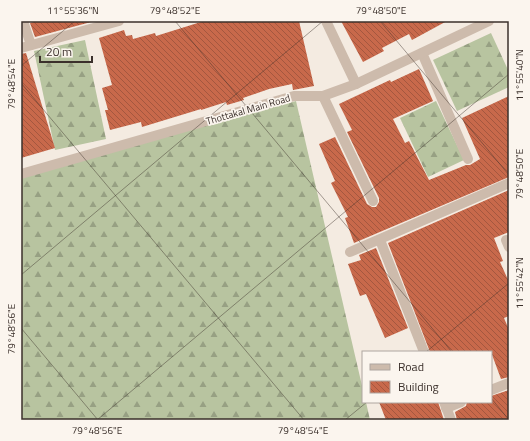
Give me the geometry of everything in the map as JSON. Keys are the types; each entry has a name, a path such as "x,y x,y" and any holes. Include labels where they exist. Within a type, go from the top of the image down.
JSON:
{"street":[{"path":"23,21 26,47 118,21"},
{"path":"326,21 356,84"},
{"name":"Thottakal Main Road","path":"21,174 294,96 323,96 356,84 489,21"},
{"path":"422,53 468,159"},
{"path":"323,96 373,200"},
{"path":"350,252 509,183"},
{"path":"380,240 424,351"},
{"path":"492,390 509,383"},
{"path":"451,420 445,405 456,403"}],"green space":[{"path":"491,33 509,72 509,87 457,111 433,60"},
{"path":"85,40 106,139 55,150 34,51"},
{"path":"296,101 362,386 362,403 366,403 370,420 21,420 21,175"},
{"path":"436,101 464,160 428,177 400,118"}],"building":[{"path":"37,21 91,22 35,37 30,23"},
{"path":"204,21 299,21 314,86 293,90 292,84 269,89 243,98 244,100 227,105 226,102 142,127 141,122 110,130 105,110 108,110 102,88 112,85 99,38 124,30 126,36 132,35 133,39 155,33 156,36"},
{"path":"341,21 447,21 412,40 409,34 382,48 384,51 363,62"},
{"path":"26,53 55,148 21,158 21,54"},
{"path":"419,69 433,101 393,119 405,143 409,141 429,180 466,165 470,165 480,159 462,118 509,96 509,177 354,243 345,218 348,217 331,183 335,181 319,144 335,137 367,204 372,207 376,207 379,202 379,198 347,132 352,130 339,104 390,80 391,82"},
{"path":"509,190 509,232 494,238 503,261 500,262 509,282 509,316 504,318 509,330 509,377 501,379 492,351 430,351 388,243"},
{"path":"376,248 408,328 385,338 366,294 360,296 348,264 361,260 359,255"},
{"path":"509,390 509,420 457,420 455,412 466,406 467,403 492,403 492,396"},
{"path":"379,403 438,403 444,420 386,420"}]}
